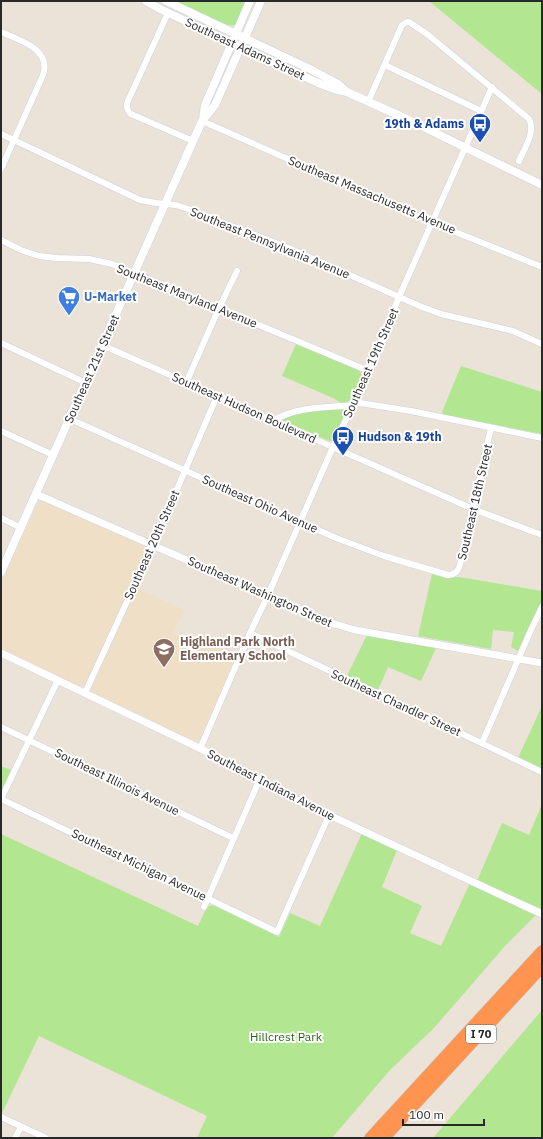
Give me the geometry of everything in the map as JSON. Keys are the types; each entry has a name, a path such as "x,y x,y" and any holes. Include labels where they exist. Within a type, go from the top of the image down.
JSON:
{"highway":[{"name":"I 70","path":"370,1138 542,951"},
{"name":"I 70","path":"384,1138 542,967"},
{"path":"366,1138 390,1115"}],"main road":[{"name":"Southeast Adams Street","path":"146,1 168,13 318,83 347,92 542,185"},
{"name":"Southeast Adams Street","path":"166,1 315,71 338,84 347,92"},
{"name":"Southeast 21st Street","path":"1,572 193,142 202,121 205,105 250,1"},
{"name":"Southeast 21st Street","path":"202,121 215,105 261,1"}],"street":[{"path":"168,13 127,103 127,108 128,112 131,114 193,142"},
{"path":"368,102 402,25 404,23 412,23 492,86 526,115 531,122 531,134 519,161"},
{"path":"1,32 34,48 41,54 44,64 44,72 1,169"},
{"path":"384,65 481,111"},
{"name":"Southeast 19th Street","path":"200,749 333,447 369,371 399,297 492,86"},
{"name":"Southeast Massachusetts Avenue","path":"202,121 433,222 542,267"},
{"name":"Southeast Pennsylvania Avenue","path":"1,134 140,200 176,205 194,211 264,238 422,307 441,314 513,331 542,344"},
{"name":"Southeast Maryland Avenue","path":"1,240 21,250 39,256 82,258 100,261 135,273 369,371"},
{"path":"186,383 219,308 237,272"},
{"path":"1,343 86,382"},
{"name":"Southeast Hudson Boulevard","path":"102,346 473,509 542,535"},
{"name":"Southeast 20th Street","path":"85,693 153,545 218,396"},
{"path":"273,421 281,416 298,410 353,405 360,403 411,411 542,438"},
{"name":"Southeast Ohio Avenue","path":"70,419 336,538 384,556 448,575 454,574"},
{"name":"Southeast 18th Street","path":"454,574 459,569 491,428"},
{"path":"1,431 53,455"},
{"name":"Southeast Washington Street","path":"36,494 328,622 362,631 542,663"},
{"path":"1,518 21,528"},
{"path":"482,743 518,658 542,607"},
{"name":"Southeast Chandler Street","path":"250,633 542,772"},
{"name":"Southeast Indiana Avenue","path":"1,653 200,749 259,781 329,815 542,914"},
{"path":"1,799 58,680"},
{"name":"Southeast Illinois Avenue","path":"1,727 233,838"},
{"path":"204,907 259,781"},
{"name":"Southeast Michigan Avenue","path":"1,799 277,932 329,815"},
{"path":"1,1117 46,1138"},
{"path":"15,1138 21,1126"}],"shaded area":[{"path":"44,501 147,546 147,553 83,686 77,685 1,648 1,588 6,573 37,505"},
{"name":"Highland Park North Elementary School","path":"137,588 184,610 173,634 197,644 202,632 226,642 224,647 237,653 202,737 199,740 193,741 90,690 90,687"}],"green space":[{"path":"175,1 247,1 239,20 235,25 225,25"},
{"path":"429,1 542,1 542,94"},
{"path":"296,344 358,369 361,373 361,379 353,400 350,402 341,403 333,398 282,376"},
{"path":"461,366 542,392 542,434 444,415 442,412"},
{"path":"347,409 347,411 334,439 331,441 282,420 281,418 302,412"},
{"path":"432,574 445,578 459,577 542,591 542,601 518,651 511,647 514,632 493,630 491,649 418,636"},
{"path":"367,635 436,648 421,681 388,667 378,690 347,676"},
{"path":"542,706 542,770 518,758"},
{"path":"1,766 11,770 1,794"},
{"path":"542,804 542,909 477,881 502,823 529,835"},
{"name":"Hillcrest Park","path":"362,833 397,850 382,887 422,906 410,933 441,946 470,883 536,915 505,946 434,1028 390,1070 332,1138 197,1138 207,1116 39,1036 1,1113 1,834 198,926 207,907 213,905 279,937 290,913 320,926"},
{"path":"542,1010 542,1138 433,1138"}],"place":[{"name":"19th & Adams","path":"480,144"},
{"name":"U-Market","path":"69,316"},
{"name":"Hudson & 19th","path":"343,456"},
{"name":"Highland Park North Elementary School","path":"164,668"}]}
